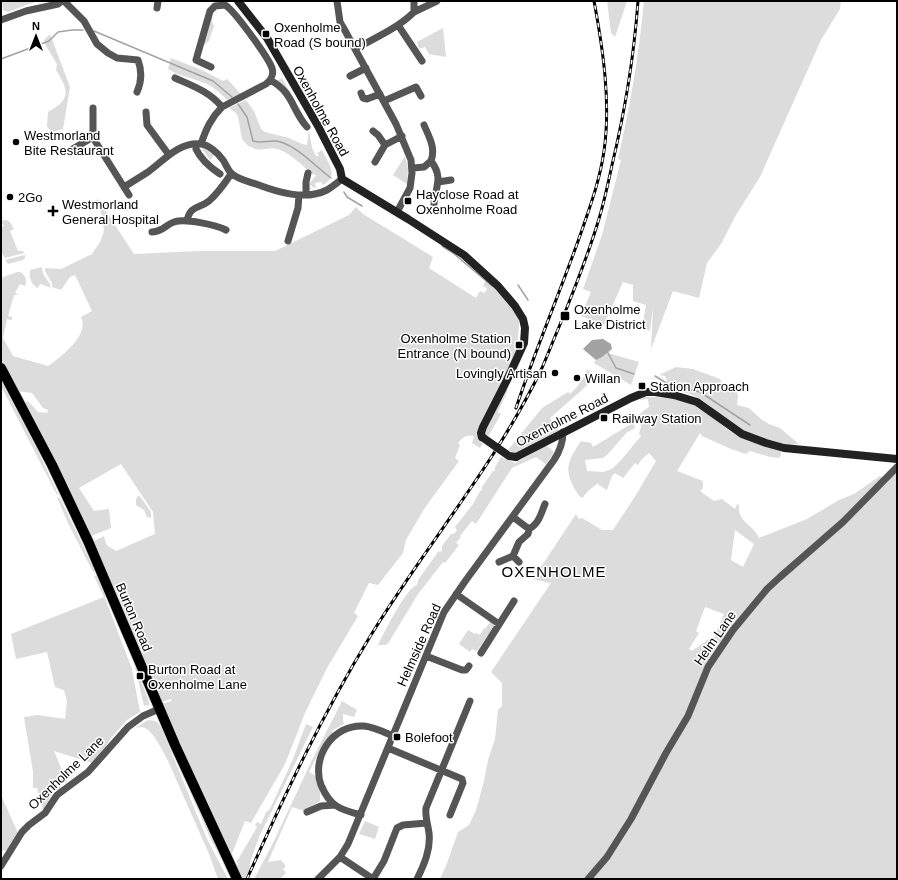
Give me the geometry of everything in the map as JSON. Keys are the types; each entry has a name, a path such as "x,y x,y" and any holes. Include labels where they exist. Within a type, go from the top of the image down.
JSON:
{"main road":[{"name":"Oxenholme Road","path":"238,1 267,38 318,126 340,169 342,179 456,249 472,261 511,301 523,319 526,333 524,343 481,433 482,437 509,456 516,457 638,395 646,392 655,392 674,395 697,402 742,434 766,443 791,449 897,459"},
{"name":"Burton Road","path":"1,368 52,465 88,541 159,709 237,879"}],"street":[{"path":"1,20 58,4 63,1 84,20 97,44 117,58 132,57 138,60 141,77 140,86 137,92"},
{"path":"338,1 340,22 384,101 409,153 412,168 410,188 397,212"},
{"path":"414,1 414,12"},
{"path":"355,49 398,25 414,12 437,1"},
{"path":"198,147 208,123 222,107 260,88 270,80 272,73 271,66 255,42 236,17 223,5 215,6 210,11 196,60 210,67"},
{"path":"398,25 422,61"},
{"path":"350,76 366,68"},
{"path":"175,78 198,88 215,99 222,107"},
{"path":"270,80 279,85 288,94 298,116 307,127"},
{"path":"384,101 416,87 421,96"},
{"path":"360,93 363,98 367,99 380,94"},
{"path":"93,108 93,137 129,195"},
{"path":"146,112 142,123 150,129 169,155"},
{"path":"412,168 424,167 431,161 433,156 432,144 424,125"},
{"path":"373,131 385,145"},
{"path":"374,162 385,145 402,136"},
{"path":"71,150 93,137"},
{"path":"124,187 148,172 169,155 183,147 208,147 218,154 232,174 264,187 302,195 326,190 342,179"},
{"path":"198,147 208,165 220,174"},
{"path":"208,165 218,154"},
{"path":"431,161 434,165 438,182 438,189 434,195 434,204"},
{"path":"288,241 308,173"},
{"path":"186,221 192,210 209,201 232,174"},
{"path":"438,182 451,180"},
{"path":"152,232 162,231 175,222 186,221 226,230"},
{"name":"Helmside Road","path":"318,879 340,857 348,844 441,618 456,594 559,452 563,441 563,432"},
{"name":"Helm Lane","path":"588,879 607,857 631,819 666,753 688,716 708,667 733,630 771,585 843,522 897,466"},
{"path":"499,562 513,556 519,542 528,534 529,529 536,524 545,504"},
{"path":"513,517 529,529"},
{"path":"513,556 519,562"},
{"path":"456,594 499,624"},
{"path":"481,653 514,600"},
{"path":"426,656 462,670 466,670 469,666"},
{"path":"417,879 424,865 428,849 429,837 426,808 469,709 470,700"},
{"name":"Oxenholme Lane","path":"1,866 22,832 45,813 57,795 88,772 128,727 143,716 159,709"},
{"path":"361,815 335,805 326,796 319,776 321,754 331,739 342,731 356,726 370,727 393,736"},
{"path":"388,748 463,781 450,815"},
{"path":"321,806 326,796"},
{"path":"307,812 321,806 335,805"},
{"path":"340,857 373,879 384,861 397,828 403,825 427,823"}],"shaded area":[{"path":"2,1 42,1 35,2 8,12 3,10"},
{"path":"607,1 627,1 615,37 611,33"},
{"path":"644,1 841,1 840,9 821,40 760,177 736,215 721,244 707,263 699,298 673,291 651,349 653,307 650,331 642,328 646,305 633,301 633,285 623,282 604,325 581,316 591,292 583,289 602,235 621,160 618,159 634,80"},
{"path":"215,10 213,13 212,22 214,26 209,41 203,46 210,15"},
{"path":"443,28 446,57 429,54 425,47 419,49 417,42"},
{"path":"50,34 70,87 63,129 51,132 47,126 48,112 61,103 66,94 56,70 57,64 44,40"},
{"path":"171,58 202,70 223,81 227,79 241,94 227,100 207,84 177,74 168,69"},
{"path":"282,78 310,127 277,81"},
{"path":"246,100 254,111 261,129 265,132 289,138 307,145 309,130 312,148 316,156 319,156 317,153 322,150 330,165 332,174 331,178 323,185 321,182 315,183 316,188 310,185 309,186 310,182 316,175 312,174 286,153 273,148 260,150 250,146 249,147 242,139 236,113 229,108"},
{"path":"201,147 214,154 210,160"},
{"path":"405,156 408,169 407,184 393,175"},
{"path":"98,199 134,254 199,251 275,251 349,215 356,207 363,214 433,257 429,268 476,298 480,291 485,293 487,288 483,286 486,279 511,305 518,318 518,348 478,437 483,444 480,448 472,443 474,436 464,437 458,443 460,445 455,458 459,461 424,509 406,540 403,553 378,585 369,583 354,613 358,616 327,668 305,713 285,764 251,823 245,821 231,856 162,704 172,701 171,699 161,702 160,697 157,697 93,543 104,536 107,545 116,551 155,534 153,512 121,464 79,488 94,511 109,509 111,528 91,536 24,403 28,401 38,412 47,413 48,410 43,408 32,393 17,391 1,359 1,278 17,272 20,272 25,276 26,284 25,286 20,284 15,293 19,295 14,295 8,316 12,317 12,320 7,319 3,338 13,356 48,366 67,351 78,338 83,324 81,317 92,311 75,275 70,277 61,290 52,287 52,283 45,271 45,268 61,269 92,254 100,242 104,231 102,215 95,201"},
{"path":"6,220 10,222 14,229 10,231 18,251 23,251 24,253 5,258 1,252 1,228 4,226 1,221"},
{"path":"25,255 23,260 8,264 5,260"},
{"path":"42,267 43,274 50,284 50,290 49,287 40,284 38,288 31,280 30,270"},
{"path":"603,339 611,344 612,349 596,360 583,349 592,340"},
{"path":"601,351 639,362 631,385 594,363"},
{"path":"676,367 693,369 720,379 728,391 733,386 738,395 737,405 749,408 761,419 780,428 799,444 783,444 754,436 731,424 696,397 661,387 667,381 665,376 659,375"},
{"path":"587,369 594,378 550,418 559,430 515,453 508,450 542,408 568,392 570,394 573,391 583,379"},
{"path":"1,380 37,449 58,494 57,495 1,386"},
{"path":"506,389 508,390 498,412 501,414 488,437 486,437 485,432"},
{"path":"644,397 658,397 687,402 710,414 735,434 765,444 781,452 779,458 750,451 746,454 702,436 700,433 677,471 703,481 703,488 700,491 714,501 722,499 735,509 737,504 739,505 740,515 759,538 807,519 839,500 854,494 880,476 883,478 897,469 897,879 440,879 458,832 469,825 476,810 488,760 495,739 498,710 502,706 502,683 491,672 551,583 533,579 576,514 579,519 582,518 602,530 613,530 656,461 649,453 638,465 635,463 623,478 615,473 612,476 607,490 598,483 588,491 583,498 579,496 570,480 568,467 572,455 581,441 591,443 593,447 631,424 629,421 632,420 635,427 633,430 628,431 608,454 603,458 585,460 587,471 603,472 612,469 641,436 639,434 641,427 638,415 649,407 648,399 639,400","holes":["735,530 754,544 743,567 731,560","705,607 724,614 714,638 707,640 692,651 689,649 699,633 696,631"]},
{"path":"546,445 554,452 546,464 536,457 512,468 476,524 472,521 456,543 459,545 445,563 443,562 418,594 389,642 386,645 378,645 401,602 412,588 417,585 418,580 438,552 442,551 442,546 451,534 454,534 457,530 455,527 473,504 493,471 495,471 495,467 501,457 515,463"},
{"path":"139,495 151,512 151,518 147,517 144,510 136,505 136,499"},
{"path":"57,497 60,498 95,571 93,572 67,521"},
{"path":"94,576 97,576 106,596 105,598 132,669 140,712 127,720 111,738 102,753 92,763 54,751 67,782 61,785 60,789 53,792 43,810 37,788 33,788 33,772 24,717 38,715 65,719 67,701 64,690 55,687 47,652 16,659 11,634 104,597"},
{"path":"491,621 494,624 494,627 477,651 472,649 470,652 459,644 468,630 480,635"},
{"path":"134,663 149,702 149,705 144,706"},
{"path":"342,701 357,710 354,717 343,714 344,724 333,730 332,732 334,734 324,745 323,744 309,772 317,776 320,801 304,811 292,807 268,862 281,860 286,866 283,869 286,873 280,879 254,879 274,841 312,760"},
{"path":"148,720 156,721 161,727 207,839 228,879 218,879 209,854 168,761 154,736 146,728 135,728"},
{"path":"306,724 313,727 259,837 250,862 250,868 245,879 242,879 236,867 238,864 236,861 257,827 255,825 257,822 261,824 266,812 270,809 293,759"},
{"path":"178,764 180,765 231,876 210,838"},
{"path":"1,795 18,833 8,850 1,851"},
{"path":"365,821 379,827 375,839 359,834"}],"waterway":[{"path":"1,59 49,41 58,32 83,30"},
{"path":"94,31 213,81 232,97"},
{"path":"238,104 247,117 253,141 277,141 288,145 301,153 331,178"},
{"path":"344,192 347,197 362,206"},
{"path":"442,246 453,253 492,286 493,285"},
{"path":"518,285 528,300"},
{"path":"607,351 616,368 634,374"},
{"path":"655,376 668,384 700,392 750,425"}],"railway":[{"path":"516,408 566,275 595,191 600,172 604,151 607,114 603,57 594,1"},
{"path":"247,879 305,755 353,664 414,569 504,438 542,368 580,275 602,208 625,104 638,1"}],"place":[{"name":"Oxenholme Road (S bound)","path":"266,34"},
{"name":"Westmorland Bite Restaurant","path":"16,142"},
{"name":"2Go","path":"10,197"},
{"name":"Hayclose Road at Oxenholme Road","path":"408,201"},
{"name":"Westmorland General Hospital","path":"53,211"},
{"name":"Oxenholme Lake District","path":"565,316"},
{"name":"Oxenholme Station Entrance (N bound)","path":"519,345"},
{"name":"Lovingly Artisan","path":"555,373"},
{"name":"Willan","path":"577,378"},
{"name":"Station Approach","path":"642,386"},
{"name":"Railway Station","path":"604,418"},
{"name":"Burton Road at Oxenholme Lane","path":"140,676"},
{"name":"Bolefoot","path":"397,737"}],"district":[{"name":"OXENHOLME","path":"554,571"}]}
